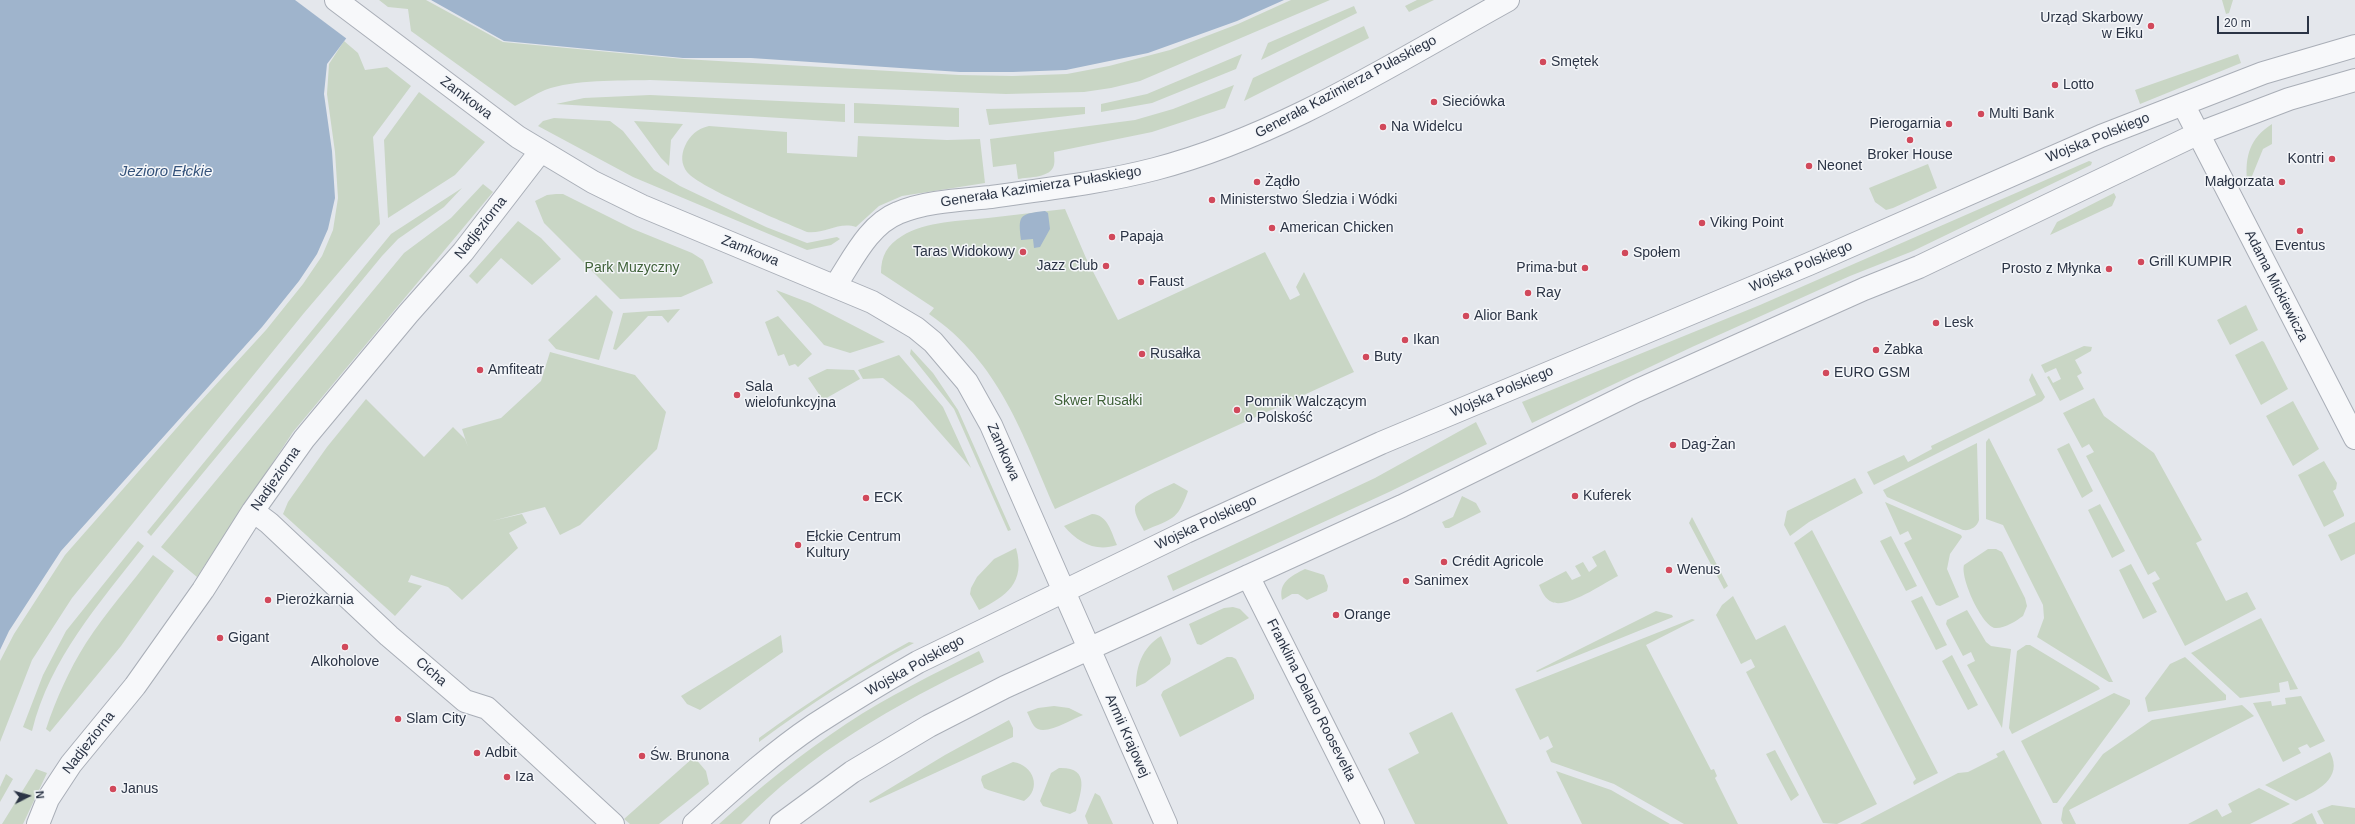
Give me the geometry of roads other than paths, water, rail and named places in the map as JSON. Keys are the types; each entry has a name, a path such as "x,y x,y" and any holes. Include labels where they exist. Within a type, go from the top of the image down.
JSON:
{"street":[{"name":"Zamkowa","path":"336,0 540,152 592,182 642,206 872,302 916,328 933,342 968,382 991,425 1088,648"},
{"name":"Generała Kazimierza Pułaskiego","path":"836,286 871,233 898,213 943,202 1126,176 1213,152 1262,132 1313,107 1508,0"},
{"name":"Wojska Polskiego","path":"694,824 776,753 869,690 918,662 1064,590 1368,449 1809,264 2072,148 2263,72 2355,46"},
{"path":"781,824 852,772 929,726 1005,686 1402,506 1636,391 1864,289 1919,267 2197,134 2289,99 2355,80"},
{"name":"Adama Mickiewicza","path":"2183,104 2197,134 2355,438"},
{"name":"Nadjeziorna","path":"38,824 48,799 71,764 134,686 203,590 253,511 304,439 408,314 463,252 540,152"},
{"name":"Cicha","path":"253,511 269,523 389,636 465,701 487,708 613,824"},
{"name":"Franklina Delano Roosevelta","path":"1248,576 1373,824"},
{"name":"Armii Krajowej","path":"1088,648 1166,824"}],"water":[{"name":"Jezioro Ełckie","path":"0,0 375,0 327,64 324,94 332,151 335,198 328,229 317,254 299,281 262,327 61,551 9,631 0,650"},
{"path":"431,0 1284,0 1237,21 1148,53 1066,70 960,72 751,58 683,58 504,41"},
{"path":"1045,211 1048,213 1050,229 1040,247 1034,248 1033,239 1021,240 1020,221 1022,217 1030,213"}],"place":[{"name":"Urząd Skarbowy w Ełku","path":"2151,26"},
{"name":"Smętek","path":"1543,62"},
{"name":"Lotto","path":"2055,85"},
{"name":"Sieciówka","path":"1434,102"},
{"name":"Multi Bank","path":"1981,114"},
{"name":"Pierogarnia","path":"1949,124"},
{"name":"Na Widelcu","path":"1383,127"},
{"name":"Broker House","path":"1910,140"},
{"name":"Kontri","path":"2332,159"},
{"name":"Neonet","path":"1809,166"},
{"name":"Żądło","path":"1257,182"},
{"name":"Małgorzata","path":"2282,182"},
{"name":"Ministerstwo Śledzia i Wódki","path":"1212,200"},
{"name":"Viking Point","path":"1702,223"},
{"name":"American Chicken","path":"1272,228"},
{"name":"Eventus","path":"2300,231"},
{"name":"Papaja","path":"1112,237"},
{"name":"Taras Widokowy","path":"1023,252"},
{"name":"Społem","path":"1625,253"},
{"name":"Grill KUMPIR","path":"2141,262"},
{"name":"Jazz Club","path":"1106,266"},
{"name":"Prima-but","path":"1585,268"},
{"name":"Prosto z Młynka","path":"2109,269"},
{"name":"Faust","path":"1141,282"},
{"name":"Ray","path":"1528,293"},
{"name":"Alior Bank","path":"1466,316"},
{"name":"Lesk","path":"1936,323"},
{"name":"Ikan","path":"1405,340"},
{"name":"Żabka","path":"1876,350"},
{"name":"Rusałka","path":"1142,354"},
{"name":"Buty","path":"1366,357"},
{"name":"Amfiteatr","path":"480,370"},
{"name":"EURO GSM","path":"1826,373"},
{"name":"Sala wielofunkcyjna","path":"737,395"},
{"name":"Pomnik Walczącym o Polskość","path":"1237,410"},
{"name":"Dag-Żan","path":"1673,445"},
{"name":"Kuferek","path":"1575,496"},
{"name":"ECK","path":"866,498"},
{"name":"Ełckie Centrum Kultury","path":"798,545"},
{"name":"Crédit Agricole","path":"1444,562"},
{"name":"Wenus","path":"1669,570"},
{"name":"Sanimex","path":"1406,581"},
{"name":"Pierożkarnia","path":"268,600"},
{"name":"Orange","path":"1336,615"},
{"name":"Gigant","path":"220,638"},
{"name":"Alkoholove","path":"345,647"},
{"name":"Slam City","path":"398,719"},
{"name":"Adbit","path":"477,753"},
{"name":"Św. Brunona","path":"642,756"},
{"name":"Iza","path":"507,777"},
{"name":"Janus","path":"113,789"}],"park label":[{"name":"Park Muzyczny","path":"632,268"},
{"name":"Skwer Rusałki","path":"1098,401"}]}
